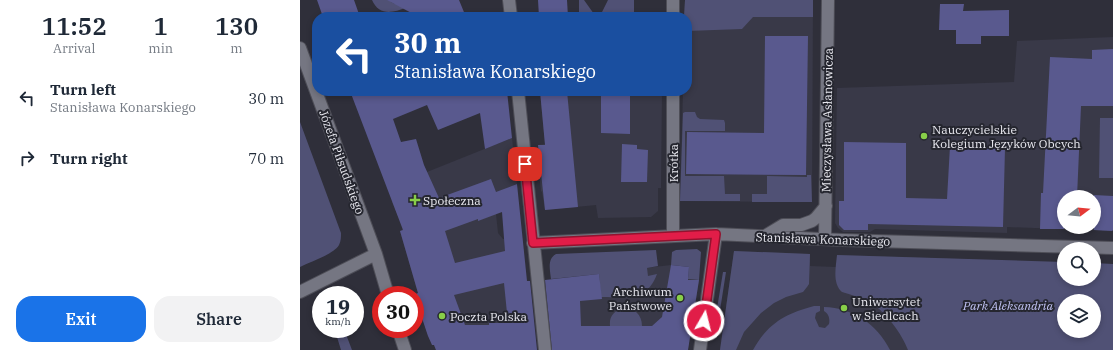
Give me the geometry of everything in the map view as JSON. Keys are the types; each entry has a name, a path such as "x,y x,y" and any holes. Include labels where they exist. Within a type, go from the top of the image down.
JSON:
{"street":[{"path":"509,0 510,12"},
{"path":"673,0 673,12"},
{"name":"Mieczysława Asłanowicza","path":"825,240 828,0"},
{"name":"Józefa Piłsudskiego","path":"300,48 312,81"},
{"name":"Józefa Piłsudskiego","path":"318,96 376,254 385,286"},
{"path":"518,96 545,350"},
{"name":"Krótka","path":"673,96 673,236"},
{"path":"765,236 783,225 801,225 812,221 826,206"},
{"path":"700,350 716,234"},
{"name":"Stanisława Konarskiego","path":"533,243 716,234 825,240 1113,248"},
{"path":"300,292 376,254"},
{"path":"401,338 405,350"}],"shaded area":[{"path":"685,0 813,0 812,202 680,201 683,96 692,96 692,12 684,12"},
{"path":"1113,37 1113,231 1101,231 1101,190 1057,190 1057,229 1007,227 1007,233 875,229 870,232 843,232 838,228 835,223 837,88 1014,82 1017,41"},
{"path":"540,96 662,96 661,188 658,188 658,211 651,217 598,218 596,205 545,210 538,165 540,164 538,145 545,144"},
{"path":"512,138 517,184 489,196 496,214 498,233 503,239 522,237 533,350 436,350 428,336 424,324 424,286 416,286 400,231 404,228 387,188"},
{"name":"Uniwersytet w Siedlcach","path":"734,251 810,254 810,266 836,267 837,255 963,259 963,350 720,350"},
{"path":"671,265 689,267 688,279 699,280 687,350 558,350 551,279"}],"green space":[{"path":"372,0 390,0 395,4 406,0 423,0 402,9 388,12 382,11 376,7"},
{"path":"579,0 584,0 593,12 579,12"},
{"path":"608,0 634,0 634,12 602,12"},
{"path":"685,0 813,0 813,17 753,17 742,29 692,31 692,12 684,12"},
{"path":"695,112 697,117 700,119 724,120 725,131 685,131 685,176 724,176 725,194 740,194 740,201 680,201 683,113"},
{"path":"1100,118 1113,118 1113,178 1099,178"},
{"path":"300,122 341,233 341,238 339,245 332,252 300,267"},
{"path":"807,175 811,175 812,202 752,202 752,194 767,194 767,176 807,177"},
{"path":"697,249 701,252 699,280 688,279 689,267 671,265 672,252 676,250"},
{"path":"656,250 658,266 647,268 648,276 657,274 653,283 647,290 635,296 601,297 599,274 551,279 550,262 556,254"},
{"path":"734,251 810,254 809,284 803,292 786,297 774,303 761,313 744,332 736,350 720,350"},
{"name":"Park Aleksandria","path":"837,255 1057,262 1057,286 1101,286 1101,263 1113,264 1113,350 908,350 898,330 877,307 861,298 842,292 837,284"},
{"path":"723,272 726,272 716,336 712,339"},
{"path":"814,306 820,306 820,311 816,313 815,318 819,327 825,328 829,324 829,317 824,311 824,307 845,310 871,325 885,341 890,350 753,350 771,326 794,312"},
{"path":"623,308 631,309 637,312 641,318 642,326 610,326 610,319 613,314"},
{"path":"337,338 347,338 352,350 341,350"}],"building":[{"path":"317,0 354,0 358,12 321,12"},
{"path":"387,0 459,0 464,12 410,12"},
{"path":"538,0 567,0 568,12 539,12"},
{"path":"940,4 964,4 963,11 1009,10 1009,36 981,36 981,44 956,44 956,30 939,30"},
{"path":"765,36 808,36 806,175 686,174 687,132 764,133"},
{"path":"1113,49 1113,106 1081,106 1077,190 1057,190 1057,229 1040,229 1050,57 1092,59 1092,50"},
{"path":"352,96 508,96 512,138 485,149 480,113 438,130 427,105 393,119 401,142 416,139 424,165 439,198 491,179 496,192 517,184 527,281 530,281 537,350 436,350 434,345 432,345 424,324 424,286 416,286 400,231 403,230","holes":["502,212 505,251 455,263 445,231","504,283 508,323 489,323 489,325 465,325 454,295"]},
{"path":"540,96 567,96 578,207 545,210 538,145 545,145"},
{"path":"601,96 630,96 630,134 601,133"},
{"path":"844,142 906,143 906,198 947,199 950,146 1005,148 1003,227 868,224 868,230 844,230 839,225 839,201 844,201"},
{"path":"622,144 637,145 637,149 648,150 647,182 621,182"},
{"path":"1101,195 1113,196 1112,231 1101,230"},
{"path":"671,265 689,267 688,280 699,280 688,350 552,350 545,280 599,274 602,299 580,301 581,326 652,326 662,317"}],"place":[{"name":"Nauczycielskie Kolegium Języków Obcych","path":"924,136"},
{"name":"Społeczna","path":"415,200"},
{"name":"Archiwum Państwowe","path":"680,298"},
{"name":"Uniwersytet w Siedlcach","path":"844,308"},
{"name":"Poczta Polska","path":"442,316"}],"route":[{"path":"525,164 533,243 716,234 704,321"}]}
